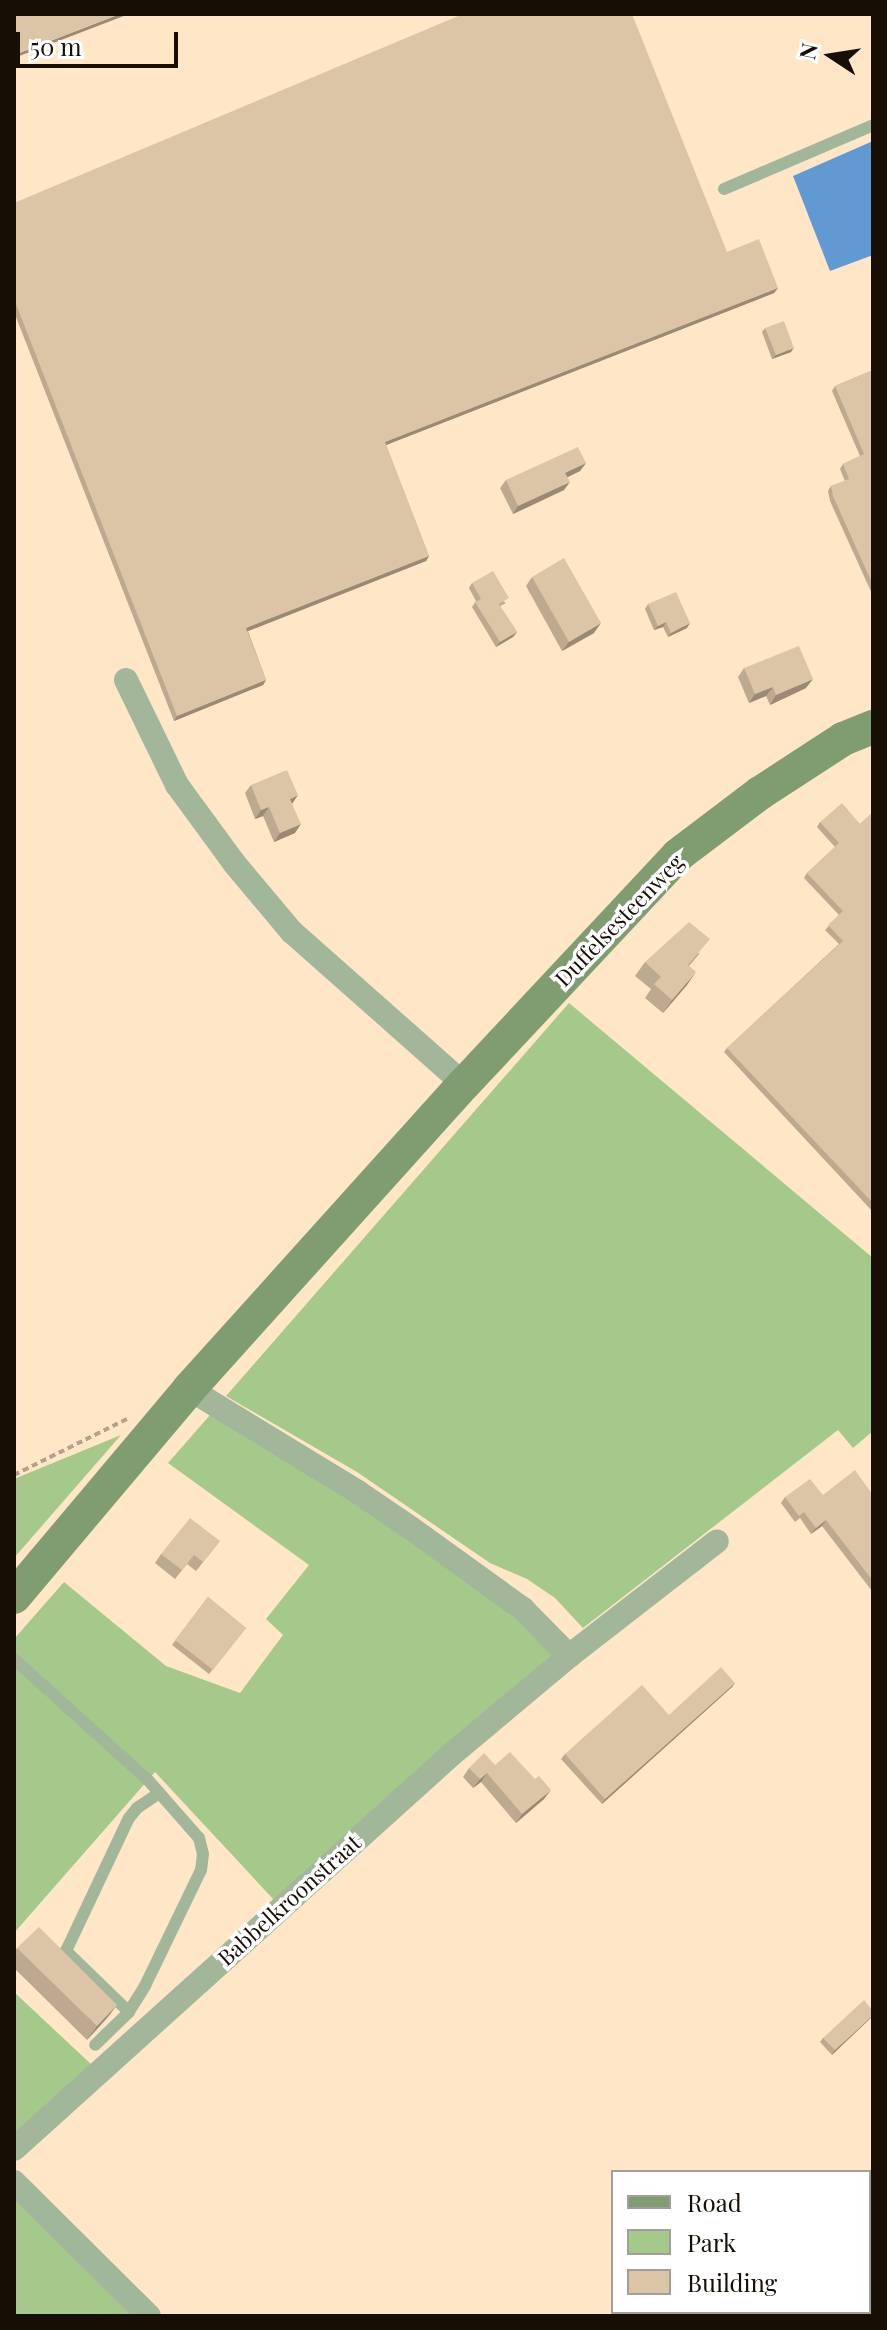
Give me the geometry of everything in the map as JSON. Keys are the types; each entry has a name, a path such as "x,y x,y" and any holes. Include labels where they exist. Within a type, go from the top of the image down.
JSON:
{"street":[{"path":"126,680 177,785 234,863 292,932 464,1084"},
{"name":"Duffelsesteenweg","path":"14,1597 189,1389 464,1084 678,855 760,793 843,739 873,727"},
{"path":"189,1389 412,1529 523,1609 569,1656"},
{"name":"Babbelkroonstraat","path":"14,2149 389,1809 569,1656 717,1541"},
{"path":"14,2182 149,2316"}],"lane":[{"path":"724,189 873,125"},
{"path":"14,1659 159,1793 199,1838 203,1854 201,1870 145,1986 129,2012 95,2045"},
{"path":"129,2012 66,1951 129,1818 137,1808 159,1793"}],"path":[{"path":"14,1475 134,1416"}],"green space":[{"path":"569,1003 873,1258 873,1431 853,1448 838,1430 583,1628 555,1598 527,1579 490,1563 357,1472 226,1396"},
{"path":"210,1415 300,1465 521,1619 553,1654 275,1901 155,1772 14,1933 14,1639 64,1582 166,1666 240,1693 283,1635 266,1619 309,1565 168,1463"},
{"path":"121,1435 14,1558 14,1479"},
{"path":"14,1992 93,2066 14,2134"},
{"path":"14,2193 139,2316 14,2316"}],"water":[{"path":"873,141 873,255 830,271 793,176"}],"building":[{"path":"14,14 120,14 14,55"},
{"path":"463,14 632,14 727,252 759,239 778,288 385,442 429,556 246,628 266,680 177,716 14,299 14,203"},
{"path":"784,321 794,348 776,355 765,328"},
{"path":"873,370 873,585 831,486 849,479 843,464 864,454 835,386"},
{"path":"578,447 586,463 565,473 570,482 518,506 506,480"},
{"path":"564,558 601,623 569,642 532,577"},
{"path":"493,571 509,598 499,604 517,632 500,642 475,602 481,599 472,583"},
{"path":"676,592 690,623 671,633 666,622 658,626 648,604"},
{"path":"799,646 813,679 776,695 773,687 755,694 744,668"},
{"path":"287,770 298,795 290,799 301,824 280,833 269,807 261,810 251,785"},
{"path":"842,803 860,824 873,812 873,1203 727,1048 843,941 828,925 843,911 807,873 839,843 820,822"},
{"path":"689,922 710,939 688,965 696,972 672,1000 654,984 661,977 645,962"},
{"path":"855,1470 873,1495 873,1581 826,1520 816,1528 804,1512 799,1516 785,1497 810,1479 823,1495"},
{"path":"190,1518 220,1541 203,1562 194,1555 182,1570 161,1554"},
{"path":"208,1597 246,1628 213,1670 175,1640"},
{"path":"721,1667 735,1683 605,1799 565,1754 642,1685 669,1715"},
{"path":"510,1752 535,1779 539,1776 551,1790 522,1814 487,1773 480,1779 469,1768 484,1753 495,1765"},
{"path":"39,1927 117,2005 97,2026 17,1948"},
{"path":"864,2000 873,2015 835,2050 823,2038"}]}
